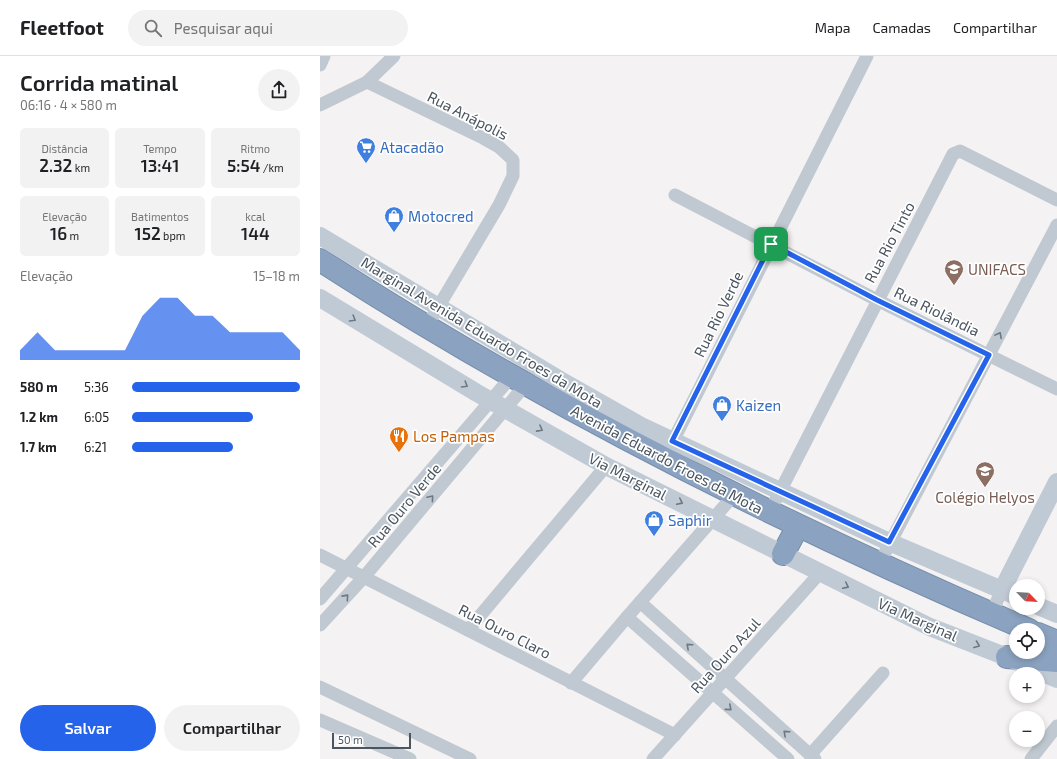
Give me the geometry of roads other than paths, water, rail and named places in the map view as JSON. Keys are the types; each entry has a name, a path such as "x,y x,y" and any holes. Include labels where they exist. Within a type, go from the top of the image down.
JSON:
{"highway":[{"name":"Avenida Eduardo Froes da Mota","path":"320,260 427,326 519,380 668,450 734,495 879,564 1012,623"},
{"path":"783,554 798,526"},
{"path":"1045,637 1057,642"},
{"path":"1007,657 1057,661"}],"street":[{"path":"320,65 324,56"},
{"path":"320,105 366,82 394,56"},
{"name":"Rua Rio Verde","path":"668,450 867,56"},
{"name":"Rua Anápolis","path":"366,82 483,138 498,147 513,160 513,176 499,205 427,326"},
{"name":"Rua Rio Tinto","path":"769,512 877,300 956,152 960,151 1057,200"},
{"name":"Rua Riolândia","path":"675,195 877,300 1057,389"},
{"path":"879,564 889,542 1057,225"},
{"name":"Marginal Avenida Eduardo Froes da Mota","path":"320,236 560,380 644,427 668,450 780,491 889,542 1009,593"},
{"name":"Via Marginal","path":"320,298 506,410 606,466 930,627 1007,657 1057,680"},
{"name":"Rua Ouro Verde","path":"320,599 490,400 519,380"},
{"name":"Rua Ouro Verde","path":"320,625 364,577 506,410 519,380"},
{"path":"468,630 606,466"},
{"path":"1015,579 1057,482"},
{"path":"572,683 627,617 734,495"},
{"name":"Rua Ouro Claro","path":"320,555 675,735"},
{"name":"Rua Ouro Azul","path":"653,759 820,573"},
{"path":"991,614 1009,593"},
{"path":"640,602 813,757 883,673"},
{"path":"1045,609 1057,614"},
{"path":"627,617 788,759"},
{"path":"320,687 470,759"},
{"path":"320,720 410,759"},
{"path":"1031,759 1057,726"}],"place":[{"name":"Atacadão","path":"366,164"},
{"name":"Motocred","path":"394,233"},
{"name":"UNIFACS","path":"954,286"},
{"name":"Kaizen","path":"722,422"},
{"name":"Los Pampas","path":"399,453"},
{"name":"Colégio Helyos","path":"985,488"},
{"name":"Saphir","path":"654,537"}]}
